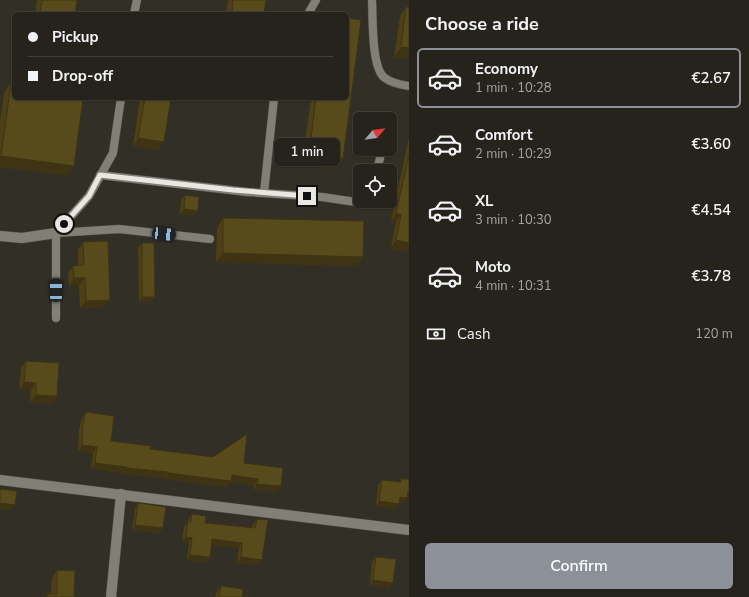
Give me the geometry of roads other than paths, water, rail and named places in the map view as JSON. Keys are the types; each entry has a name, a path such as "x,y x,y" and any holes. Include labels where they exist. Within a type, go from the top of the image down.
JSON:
{"street":[{"path":"0,236 22,238 56,233"},
{"path":"0,480 409,530"},
{"path":"111,597 121,494"}],"lane":[{"path":"134,12 137,0"},
{"path":"309,12 316,0"},
{"path":"372,0 375,60 379,72 385,78 409,86"},
{"path":"56,318 56,233 89,196 113,153 121,100"},
{"path":"264,193 274,100"},
{"path":"100,175 264,193 322,196 353,201"},
{"path":"56,233 119,229 210,239"}]}
